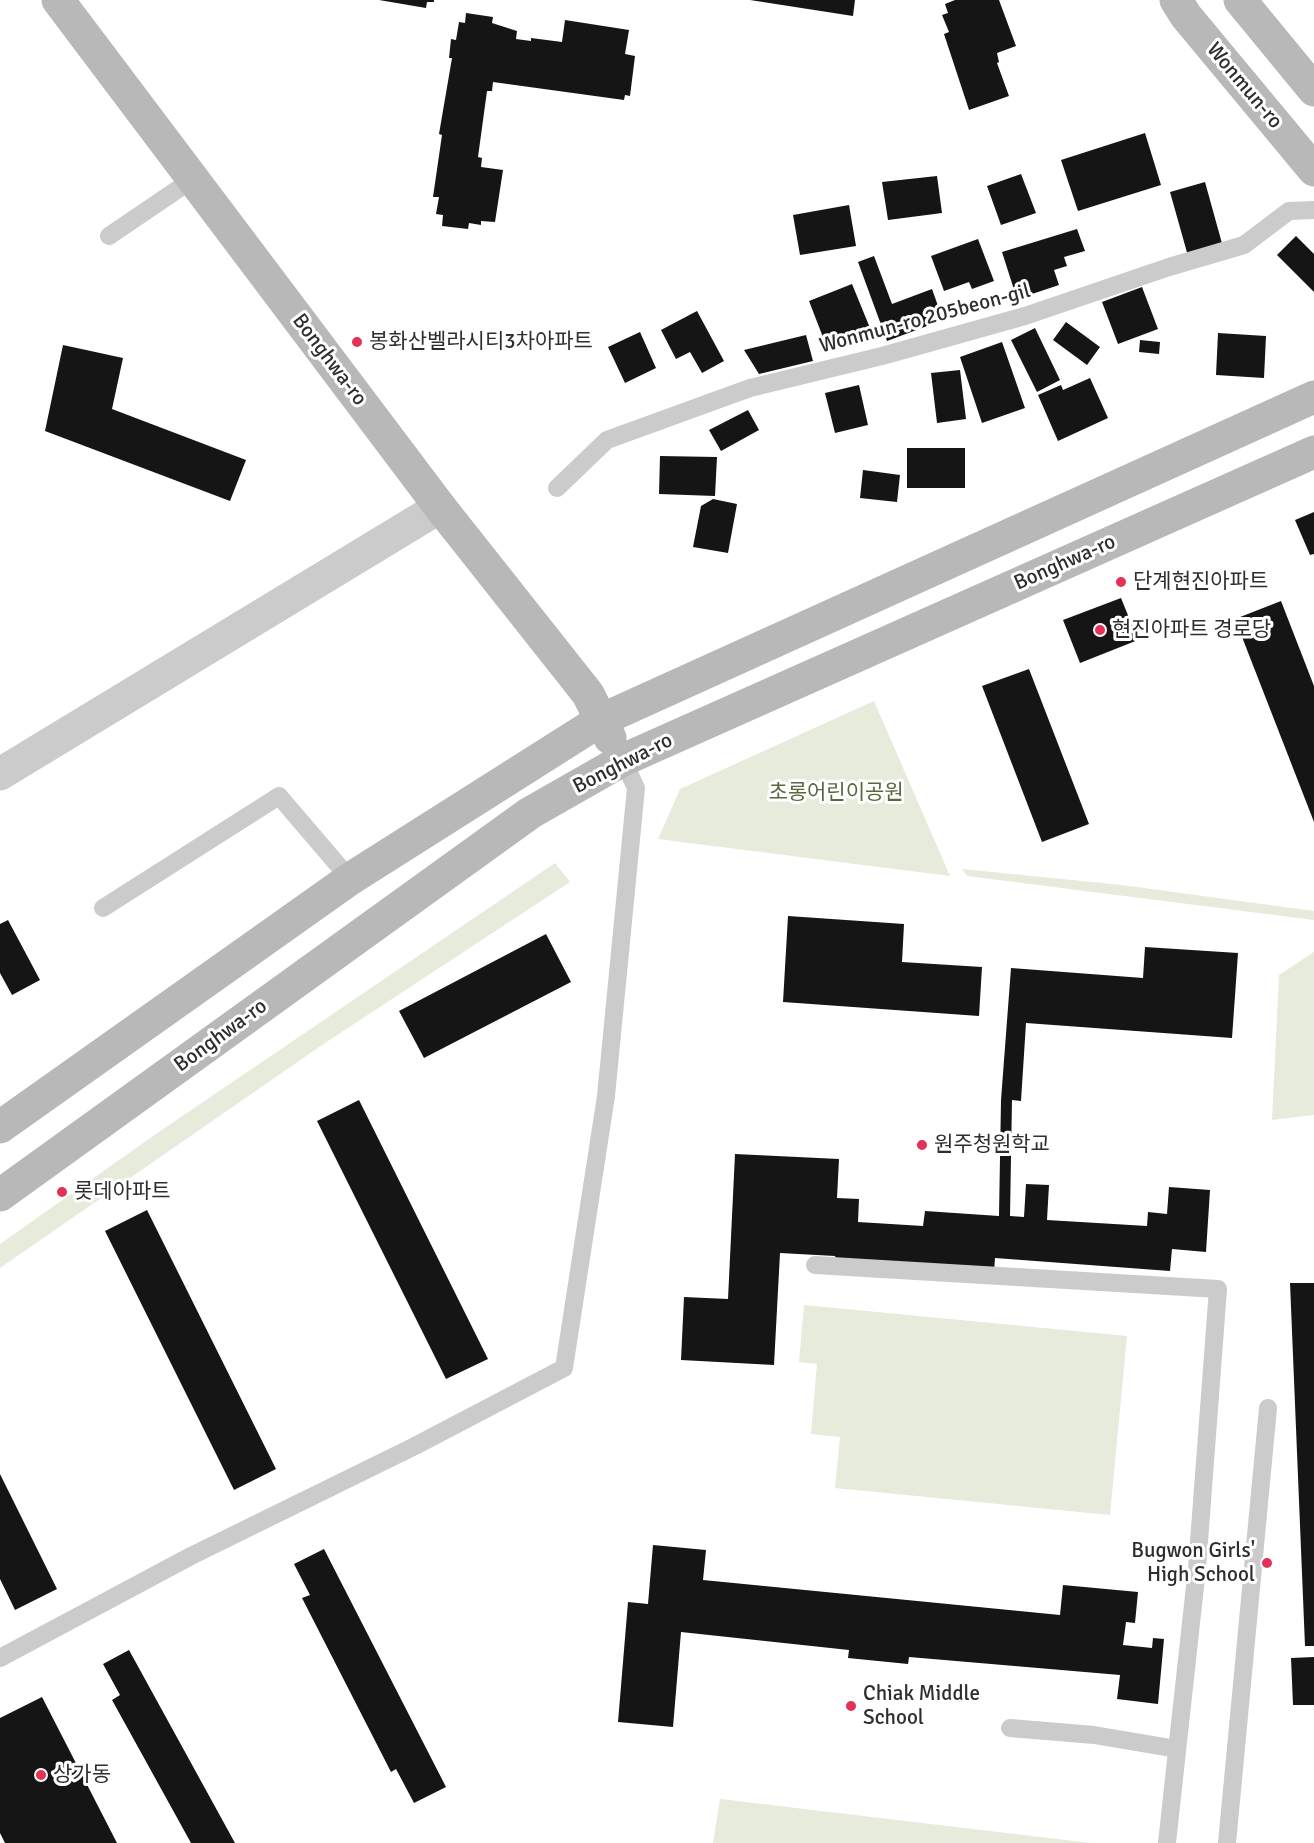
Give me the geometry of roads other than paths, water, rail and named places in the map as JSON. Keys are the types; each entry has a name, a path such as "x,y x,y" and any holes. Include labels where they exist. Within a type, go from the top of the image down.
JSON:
{"street":[{"name":"Bonghwa-ro","path":"57,0 440,507 588,694 622,760"},
{"name":"Wonmun-ro","path":"1176,0 1200,33 1314,170"},
{"path":"1240,0 1314,90"},
{"path":"0,1127 350,879 601,720 1314,397"},
{"name":"Bonghwa-ro","path":"0,1195 531,813 622,760 1314,452"},
{"path":"0,774 440,507"}],"lane":[{"path":"109,236 193,179"},
{"name":"Wonmun-ro 205beon-gil","path":"557,488 607,440 750,388 882,356 1024,316 1244,244 1289,211 1314,210"},
{"path":"0,1658 191,1556 405,1451 564,1368 608,1086 636,788 622,760"},
{"path":"103,908 279,796 350,879"},
{"path":"815,1265 1218,1289 1197,1568 1167,1843"},
{"path":"1227,1843 1268,1408"},
{"path":"1010,1728 1094,1735 1177,1749"}],"place":[{"name":"봉화산벨라시티3차아파트","path":"357,342"},
{"name":"단계현진아파트","path":"1121,582"},
{"name":"현진아파트 경로당","path":"1100,630"},
{"name":"원주청원학교","path":"922,1145"},
{"name":"롯데아파트","path":"62,1192"},
{"name":"Bugwon Girls' High School","path":"1267,1563"},
{"name":"Chiak Middle School","path":"851,1706"},
{"name":"상가동","path":"41,1775"}],"park label":[{"name":"초롱어린이공원","path":"836,793"}]}
